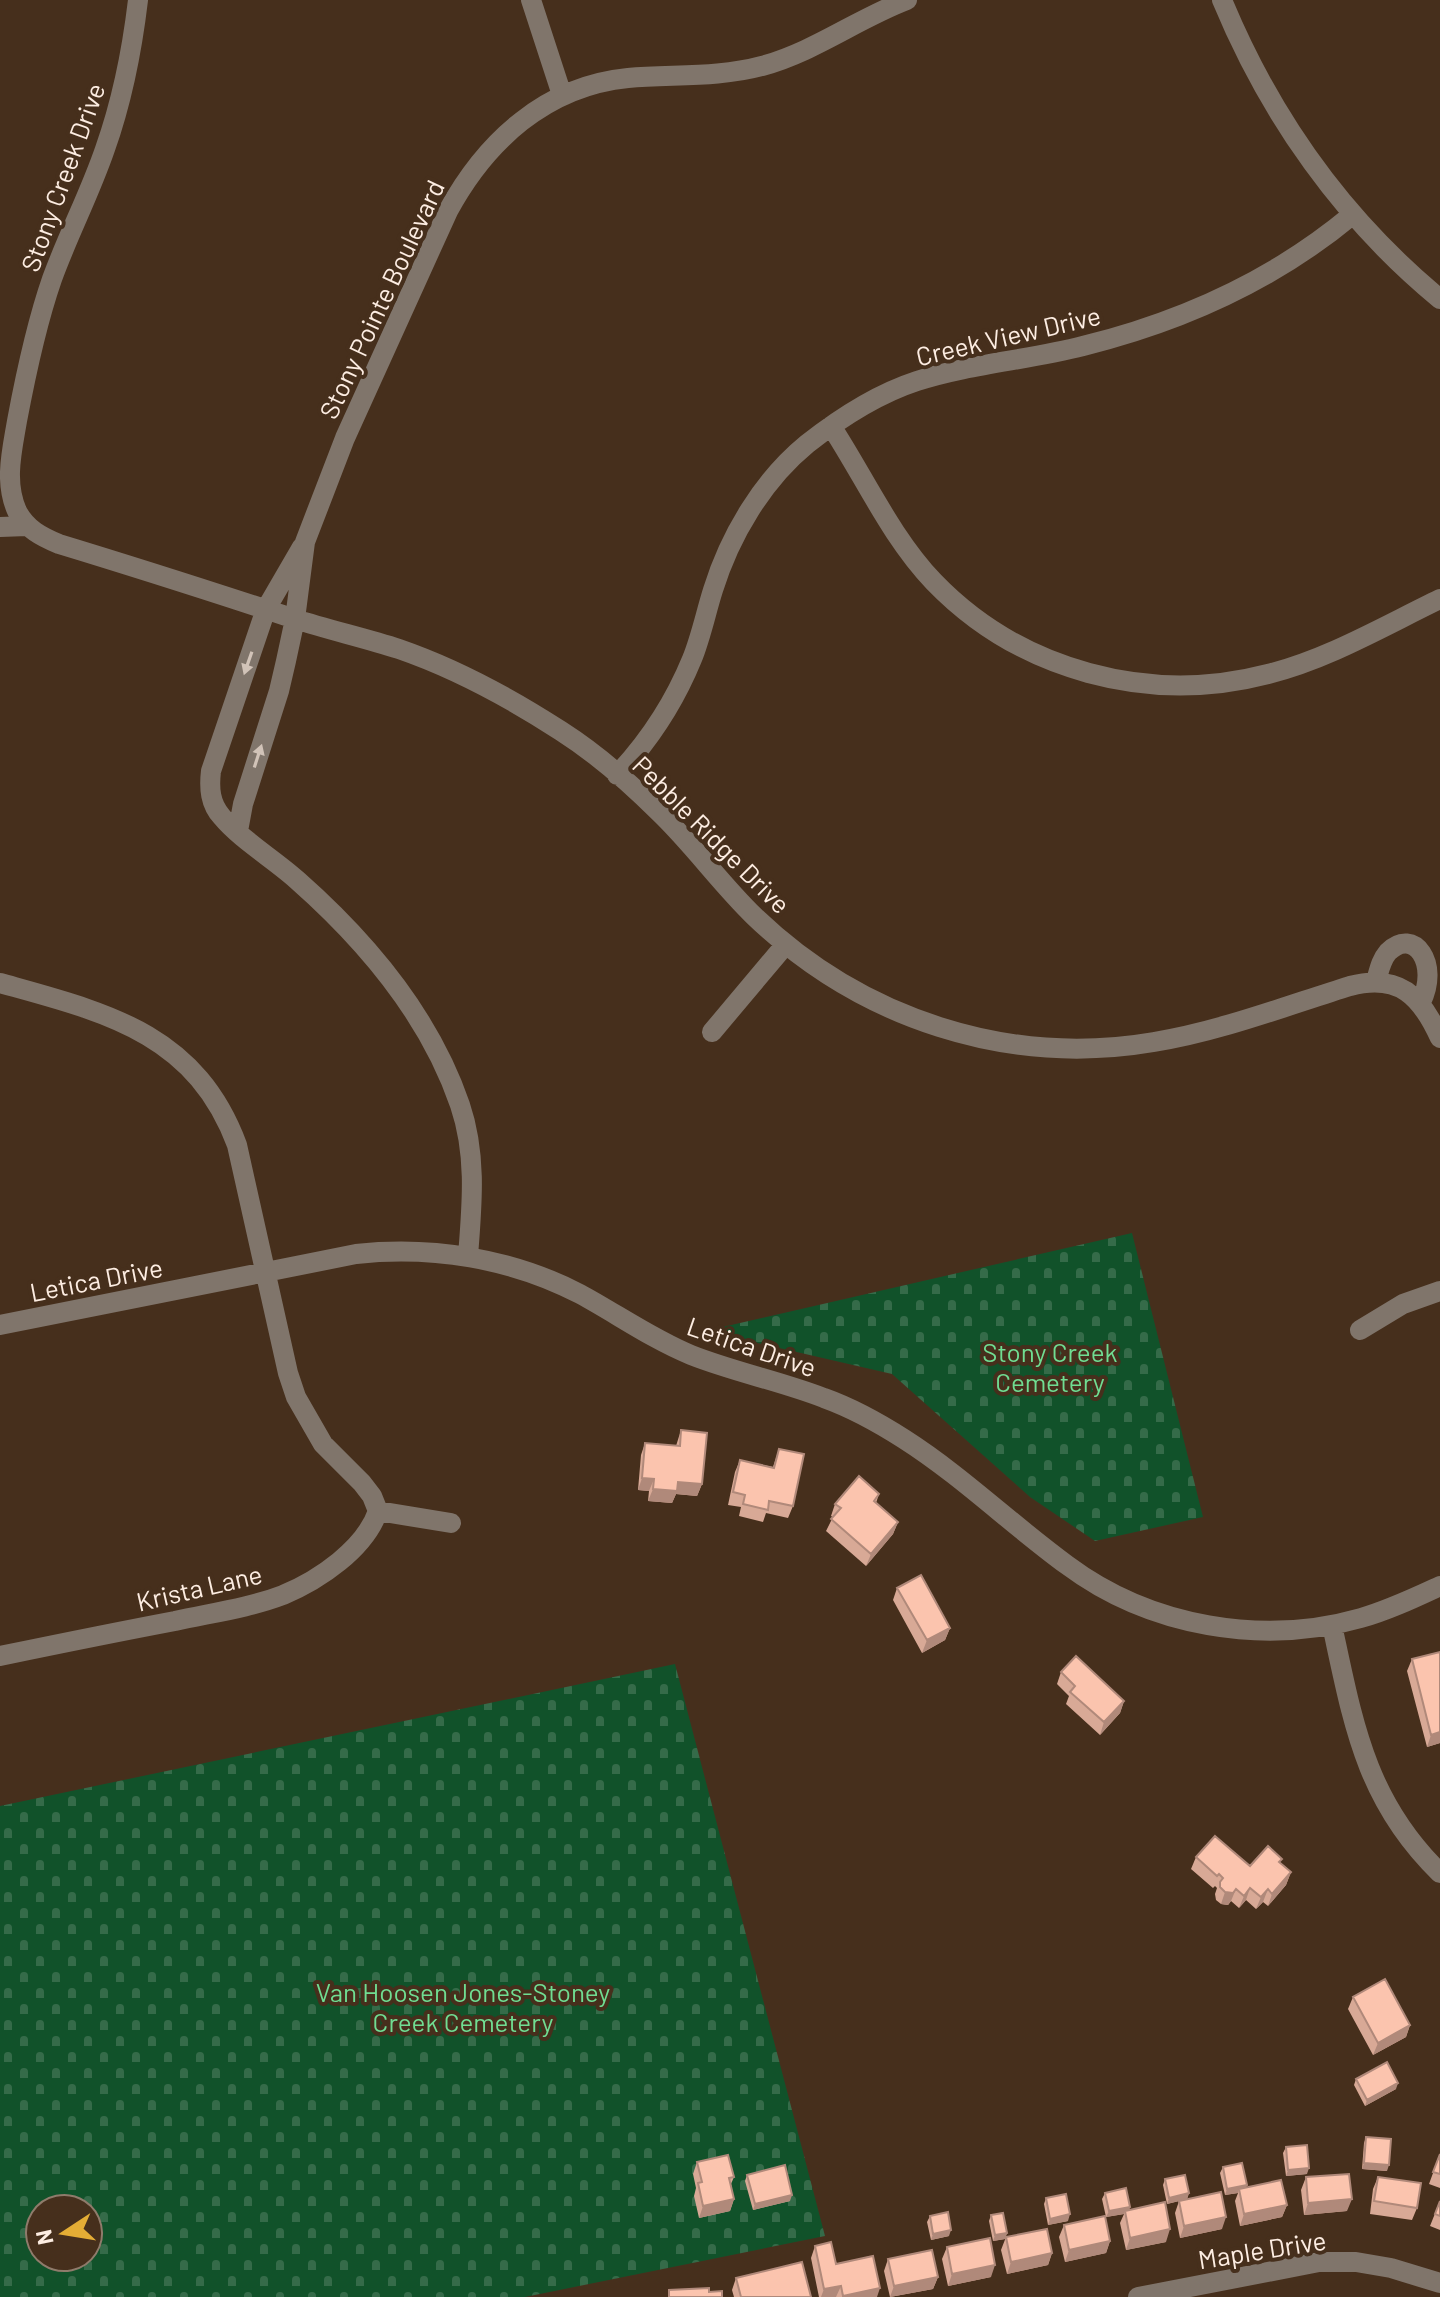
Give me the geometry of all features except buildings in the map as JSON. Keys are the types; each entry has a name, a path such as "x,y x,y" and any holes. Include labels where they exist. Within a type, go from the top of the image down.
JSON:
{"street":[{"name":"Stony Creek Drive","path":"27,526 17,511 5,465 34,340 52,279 110,134 130,58 138,0"},
{"path":"531,0 562,95"},
{"name":"Stony Pointe Boulevard","path":"468,1256 473,1177 470,1151 459,1103 444,1068 400,992 360,941 304,886 222,818 212,802 211,771 266,609 305,542 345,438 464,182 495,142 522,120 562,95 607,81 715,74 761,66 809,48 907,0"},
{"path":"1222,0 1252,66 1307,156 1352,215 1383,248 1440,299"},
{"name":"Creek View Drive","path":"617,775 652,734 674,697 693,657 714,587 741,525 789,462 831,426 870,402 916,382 1100,342 1197,310 1302,253 1352,215"},
{"path":"831,426 895,532 933,581 957,604 1016,644 1046,659 1100,677 1142,685 1182,686 1217,685 1270,674 1324,654 1440,599"},
{"path":"0,527 27,526"},
{"name":"Pebble Ridge Drive","path":"27,526 41,537 59,544 395,648 464,675 562,732 617,775 662,815 752,914 786,944 865,997 910,1018 971,1037 1033,1047 1085,1049 1156,1042 1222,1027 1350,986 1376,981"},
{"name":"Stony Pointe Boulevard","path":"238,831 243,804 279,691 295,619 305,542"},
{"path":"1421,1002 1432,992 1438,979 1434,957 1418,945 1406,943 1396,946 1386,954 1376,981 1392,985 1421,1002 1440,1038"},
{"path":"712,1032 786,944"},
{"path":"0,983 111,1016 157,1041 183,1062 211,1095 231,1129 245,1173 265,1272 296,1397 323,1444 362,1483 378,1511 451,1523"},
{"name":"Letica Drive","path":"0,1325 377,1252 468,1256 552,1282 692,1355 824,1398 873,1420 941,1466 1069,1567 1126,1599 1173,1617 1228,1628 1278,1631 1332,1625 1382,1612 1440,1586"},
{"path":"1360,1330 1403,1304 1440,1291"},
{"name":"Krista Lane","path":"0,1656 242,1607 285,1594 316,1577 346,1554 366,1535 378,1511"},
{"path":"1332,1625 1364,1760 1383,1800 1405,1833 1440,1873"},
{"name":"Maple Drive","path":"1138,2297 1319,2262 1356,2262 1391,2268 1440,2283"}],"green space":[{"name":"Stony Creek Cemetery","path":"1132,1233 1203,1517 1095,1541 1030,1497 892,1374 705,1331"},
{"name":"Van Hoosen Jones-Stoney Creek Cemetery","path":"675,1664 825,2236 525,2297 0,2297 0,1806"}]}
